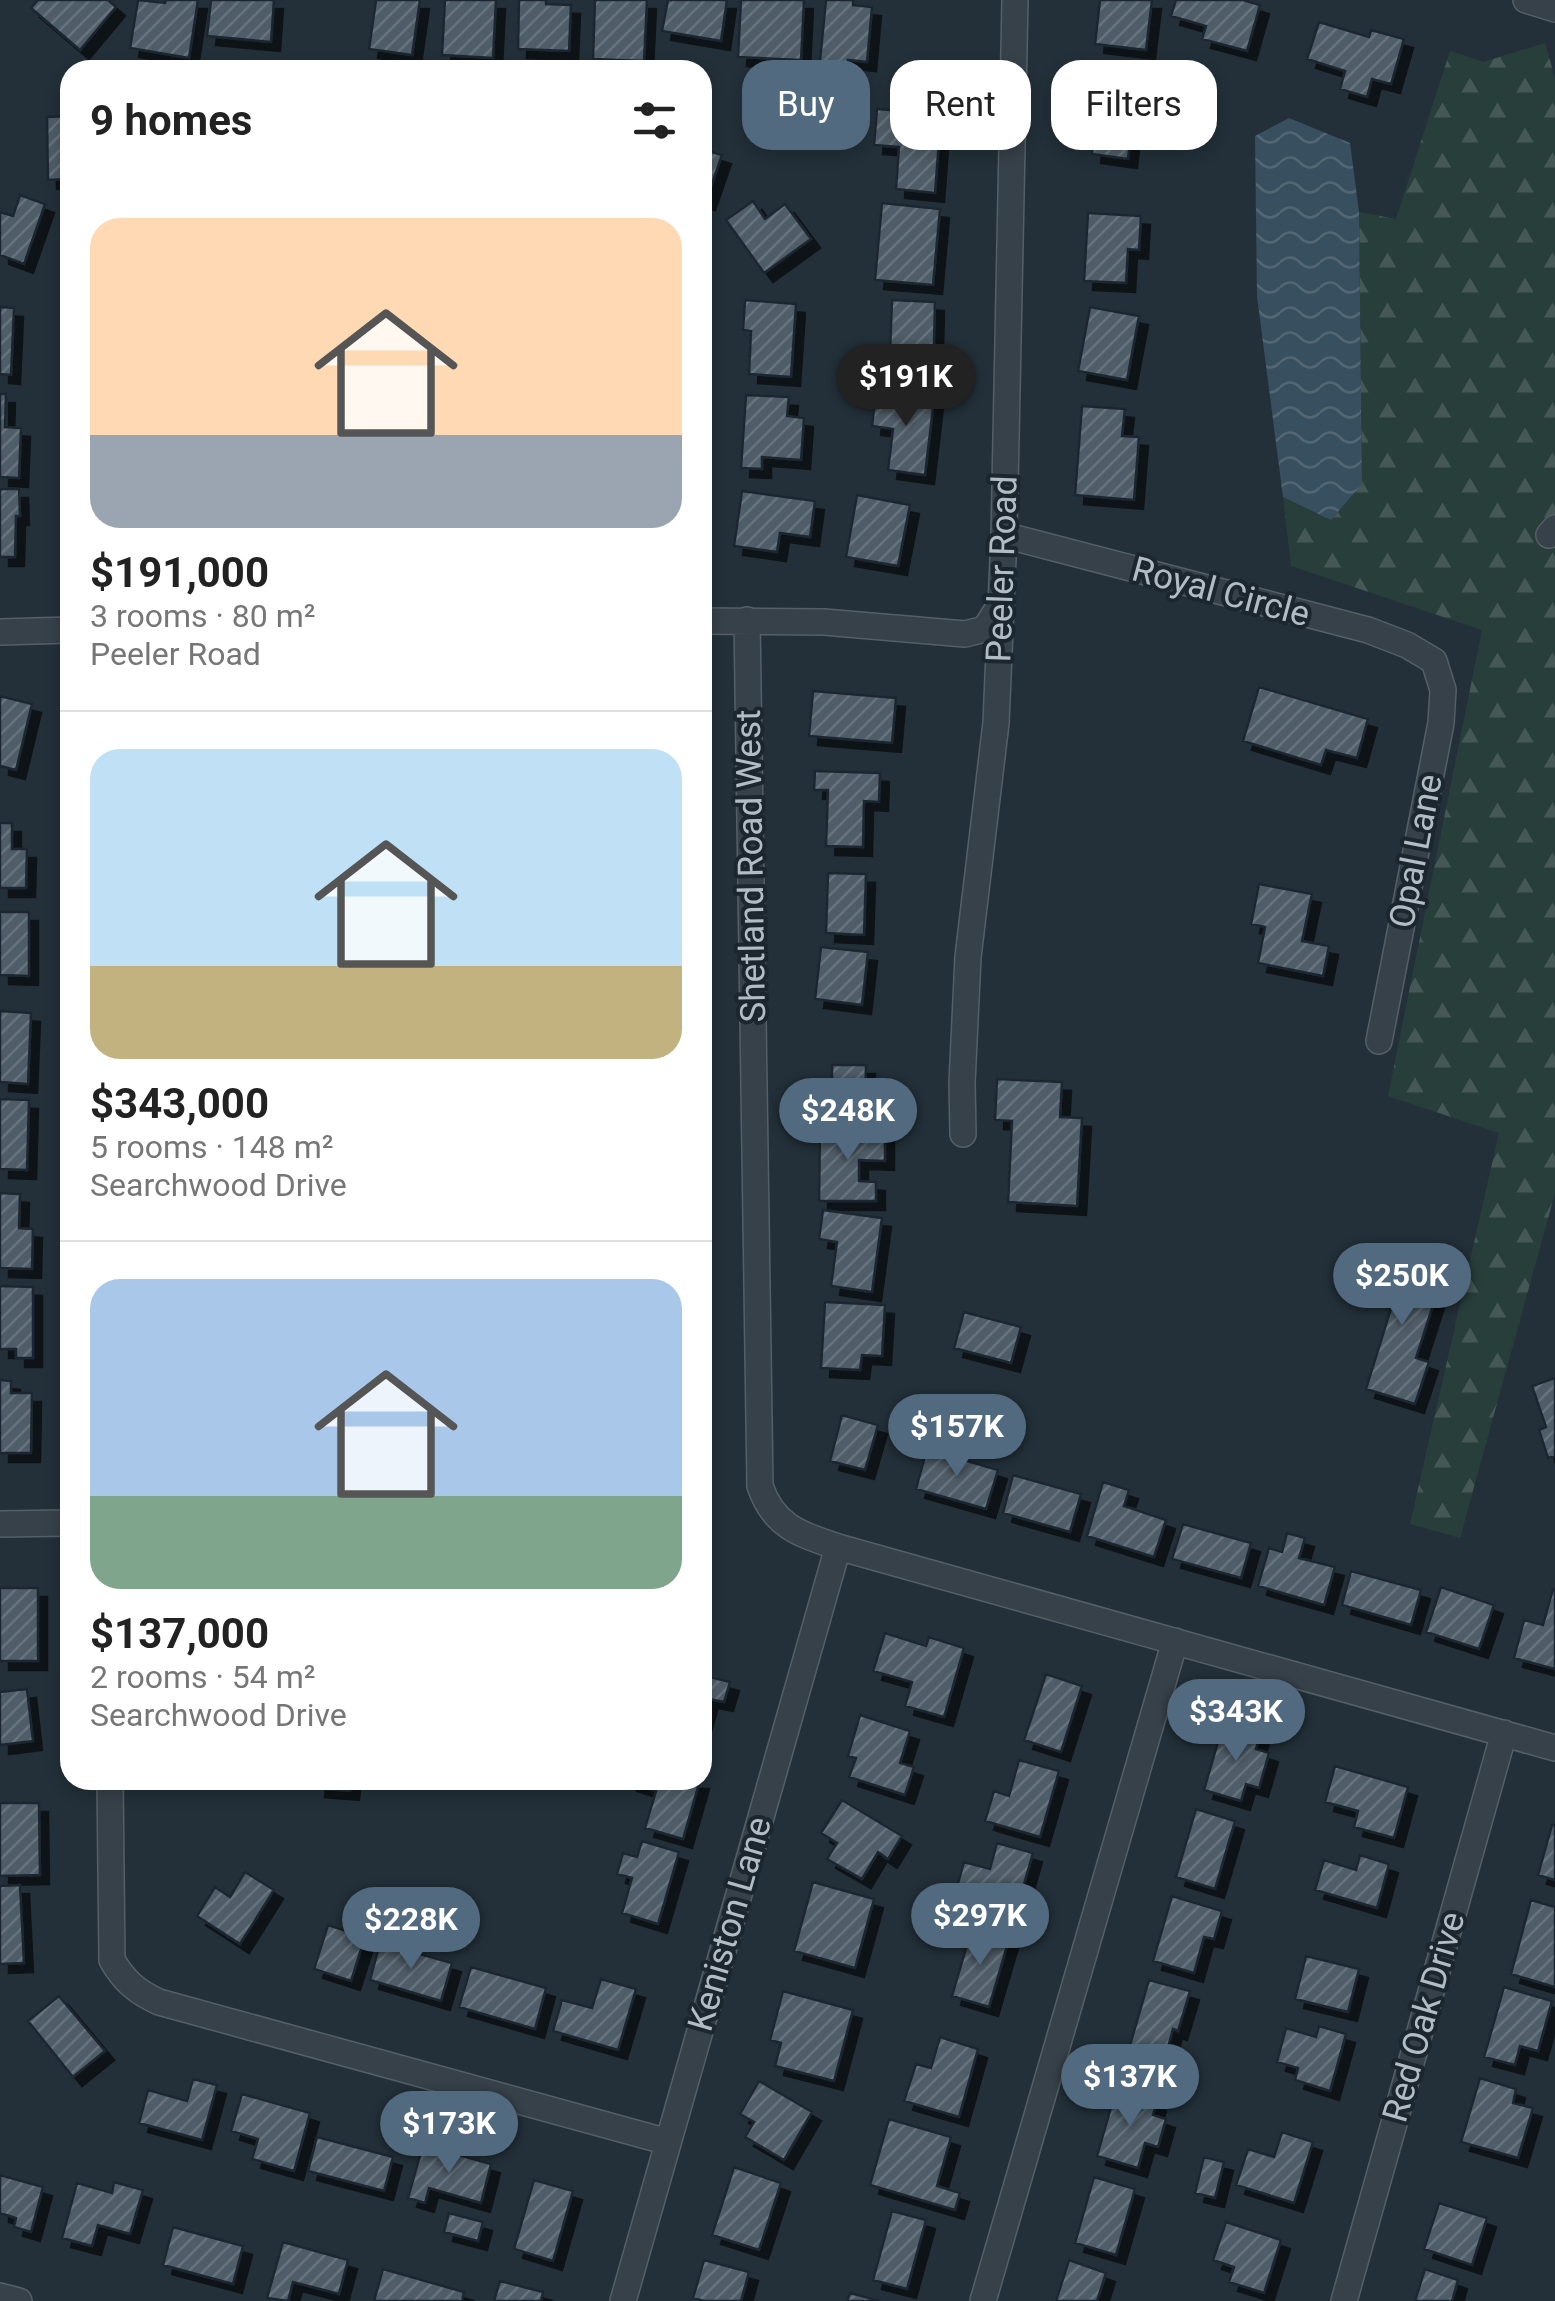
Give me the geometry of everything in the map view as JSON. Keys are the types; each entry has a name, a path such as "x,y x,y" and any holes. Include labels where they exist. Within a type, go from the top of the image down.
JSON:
{"street":[{"name":"Peeler Road","path":"963,1134 968,957 996,723 1004,535 1015,0"},
{"path":"1526,0 1555,9"},
{"name":"Royal Circle","path":"1004,535 1368,630 1407,644 1434,661"},
{"path":"712,621 824,622 965,634 985,629 1000,605"},
{"name":"Shetland Road West","path":"747,620 760,1486 774,1515 794,1532 838,1548 1555,1748"},
{"path":"0,632 60,630"},
{"name":"Opal Lane","path":"1379,1040 1440,723 1443,690 1434,661"},
{"path":"0,1524 60,1523"},
{"name":"Keniston Lane","path":"623,2301 838,1548"},
{"path":"982,2301 1175,1642"},
{"name":"Red Oak Drive","path":"1344,2301 1504,1734"},
{"path":"110,1790 112,1960 123,1978 140,1993 159,2002 668,2142"},
{"path":"0,2296 19,2301"}],"green space":[{"path":"1545,43 1555,78 1555,1193 1460,1538 1410,1524 1499,1133 1388,1096 1482,630 1291,566 1283,497 1331,520 1362,484 1359,212 1396,219 1450,51 1483,62"}],"water":[{"path":"1289,118 1350,143 1359,212 1362,484 1331,520 1283,497 1257,296 1255,136"}],"building":[{"path":"38,0 108,0 116,7 80,50 31,8"},
{"path":"138,0 198,0 189,58 130,48"},
{"path":"211,0 274,0 271,42 207,36"},
{"path":"376,0 420,0 412,55 369,49"},
{"path":"445,0 496,0 493,58 442,55"},
{"path":"519,0 571,5 569,51 518,49"},
{"path":"595,0 647,0 644,60 593,59"},
{"path":"668,0 727,0 721,41 662,31"},
{"path":"741,0 804,0 801,60 738,57"},
{"path":"826,0 853,0 853,5 872,7 867,60 820,60"},
{"path":"1100,0 1152,0 1146,50 1095,44"},
{"path":"1176,0 1243,0 1260,5 1247,51 1202,39 1206,26 1171,16"},
{"path":"1319,22 1369,37 1371,30 1404,39 1391,84 1372,79 1367,97 1340,89 1345,71 1307,59"},
{"path":"877,109 890,110 890,146 874,145"},
{"path":"60,116 60,179 48,180 47,117"},
{"path":"899,150 938,150 935,193 896,189"},
{"path":"1092,150 1129,150 1128,159 1092,154"},
{"path":"712,152 722,155 712,184"},
{"path":"20,195 45,204 24,264 0,255 0,212 13,216"},
{"path":"753,201 765,219 785,204 811,239 764,273 726,220"},
{"path":"882,203 940,209 933,285 875,280"},
{"path":"1088,213 1141,216 1139,250 1128,249 1126,283 1084,281"},
{"path":"745,300 796,304 791,377 749,374 751,331 743,330"},
{"path":"892,300 935,302 933,380 889,378"},
{"path":"0,307 14,308 11,375 0,374"},
{"path":"1090,307 1139,316 1127,380 1078,371"},
{"path":"876,391 934,399 925,475 888,470 893,429 872,426"},
{"path":"0,394 6,394 5,427 21,428 19,478 0,477"},
{"path":"746,395 789,397 787,416 804,418 801,460 762,457 762,469 741,468"},
{"path":"1082,406 1125,409 1122,436 1139,437 1134,500 1075,495"},
{"path":"0,489 19,489 15,557 0,557"},
{"path":"742,491 815,501 810,537 780,533 777,552 734,546"},
{"path":"857,495 910,505 898,566 846,557"},
{"path":"1259,687 1368,719 1357,758 1326,750 1321,765 1243,741"},
{"path":"813,691 896,698 892,743 809,736"},
{"path":"0,696 32,704 16,770 0,766"},
{"path":"815,771 880,773 879,802 864,801 863,847 826,846 828,790 814,790"},
{"path":"0,823 12,823 12,849 27,849 26,888 0,888"},
{"path":"828,873 866,874 864,935 826,933"},
{"path":"1259,884 1312,894 1302,941 1329,946 1323,976 1258,963 1265,927 1251,924"},
{"path":"0,912 29,912 29,976 0,975"},
{"path":"821,947 868,952 862,1005 815,999"},
{"path":"0,1011 31,1013 28,1084 0,1082"},
{"path":"832,1065 866,1065 865,1110 832,1110"},
{"path":"997,1079 1062,1082 1060,1117 1082,1118 1077,1206 1008,1202 1012,1121 995,1120"},
{"path":"0,1099 29,1100 27,1170 0,1169"},
{"path":"820,1129 885,1130 885,1161 859,1160 859,1181 876,1182 876,1201 819,1201"},
{"path":"0,1193 20,1194 19,1228 33,1229 32,1269 0,1268"},
{"path":"823,1210 882,1218 872,1292 831,1286 837,1242 819,1239"},
{"path":"1379,1256 1442,1277 1416,1358 1429,1362 1415,1404 1366,1389 1393,1302 1367,1294"},
{"path":"0,1286 33,1287 33,1358 16,1358 16,1349 0,1349"},
{"path":"825,1302 885,1305 882,1356 862,1355 860,1370 821,1368"},
{"path":"964,1312 1021,1327 1011,1363 954,1348"},
{"path":"1555,1378 1555,1456 1548,1458 1539,1430 1546,1427 1532,1386"},
{"path":"0,1380 11,1381 11,1393 32,1393 31,1453 0,1453"},
{"path":"842,1415 878,1425 865,1470 830,1461"},
{"path":"927,1449 998,1470 986,1509 916,1489"},
{"path":"1013,1475 1081,1494 1070,1532 1003,1513"},
{"path":"1103,1482 1129,1490 1124,1506 1166,1520 1154,1557 1087,1536"},
{"path":"1183,1524 1251,1543 1241,1578 1172,1559"},
{"path":"1287,1533 1305,1538 1299,1558 1335,1567 1324,1605 1258,1586 1269,1548 1282,1552"},
{"path":"1351,1571 1421,1590 1411,1625 1342,1605"},
{"path":"1441,1587 1494,1605 1479,1649 1426,1632"},
{"path":"0,1588 38,1588 38,1661 0,1661"},
{"path":"1553,1589 1555,1669 1514,1658 1524,1620 1543,1625"},
{"path":"885,1633 926,1646 929,1637 964,1648 944,1717 905,1706 912,1682 873,1671"},
{"path":"1046,1674 1082,1686 1061,1752 1024,1740"},
{"path":"712,1678 730,1682 724,1702 712,1700"},
{"path":"27,1689 33,1741 0,1745 0,1692"},
{"path":"860,1715 910,1731 900,1763 914,1767 905,1795 849,1777 856,1758 848,1756"},
{"path":"1223,1725 1260,1735 1256,1749 1269,1753 1259,1788 1246,1784 1241,1801 1204,1790"},
{"path":"1019,1760 1059,1771 1040,1837 985,1821 994,1791 1009,1796"},
{"path":"1335,1766 1408,1787 1394,1838 1354,1827 1358,1811 1325,1802"},
{"path":"653,1790 697,1790 683,1839 645,1828 656,1791"},
{"path":"842,1800 902,1836 888,1859 878,1852 862,1879 827,1859 837,1843 821,1833"},
{"path":"0,1803 39,1803 40,1875 0,1876"},
{"path":"1196,1809 1235,1821 1215,1889 1176,1877"},
{"path":"1555,1825 1555,1880 1538,1875"},
{"path":"642,1841 679,1852 658,1924 622,1913 632,1878 617,1874 623,1853 637,1857"},
{"path":"997,1843 1033,1853 1013,1922 952,1905 964,1862 990,1869"},
{"path":"1360,1855 1389,1864 1377,1908 1315,1890 1324,1860 1356,1870"},
{"path":"245,1872 274,1890 240,1944 197,1916 215,1887 230,1897"},
{"path":"813,1882 874,1899 855,1968 794,1951"},
{"path":"20,1885 24,1963 0,1964 0,1886"},
{"path":"1172,1896 1222,1911 1214,1939 1204,1937 1194,1973 1153,1961"},
{"path":"1531,1900 1555,1907 1555,1987 1511,1974"},
{"path":"328,1925 365,1937 351,1981 314,1969"},
{"path":"972,1928 1009,1939 989,2007 952,1996"},
{"path":"380,1943 452,1963 441,2001 370,1980"},
{"path":"1306,1956 1359,1969 1348,2012 1295,1999"},
{"path":"471,1967 546,1988 535,2029 459,2007"},
{"path":"601,1979 636,1989 618,2050 553,2031 562,2000 592,2008"},
{"path":"1149,1980 1190,1991 1166,2055 1130,2045"},
{"path":"1504,1987 1552,2001 1538,2051 1520,2046 1515,2065 1484,2057"},
{"path":"783,1991 853,2010 834,2081 775,2066 781,2043 770,2040"},
{"path":"59,1996 105,2051 73,2077 28,2021"},
{"path":"1319,2026 1346,2034 1330,2091 1295,2080 1298,2068 1277,2062 1286,2028 1316,2037"},
{"path":"940,2037 978,2049 959,2117 904,2101 916,2064 931,2068"},
{"path":"1480,2078 1516,2089 1513,2103 1533,2108 1518,2158 1461,2142"},
{"path":"193,2079 217,2085 202,2140 139,2123 148,2090 187,2101"},
{"path":"759,2081 812,2112 784,2160 745,2137 754,2122 740,2114"},
{"path":"1116,2090 1157,2102 1153,2115 1166,2119 1158,2147 1145,2143 1138,2168 1097,2156"},
{"path":"242,2094 310,2113 294,2171 252,2159 258,2139 231,2131"},
{"path":"889,2119 951,2137 937,2186 960,2193 955,2210 870,2185"},
{"path":"1282,2132 1313,2142 1294,2203 1236,2185 1248,2149 1274,2157"},
{"path":"317,2137 393,2157 384,2191 308,2171"},
{"path":"423,2145 491,2164 481,2203 429,2188 425,2203 408,2198"},
{"path":"1204,2157 1224,2162 1215,2198 1195,2193"},
{"path":"734,2167 781,2183 759,2250 712,2235"},
{"path":"0,2175 43,2187 31,2232 14,2227 16,2218 0,2213"},
{"path":"1094,2177 1135,2189 1116,2255 1075,2243"},
{"path":"534,2180 573,2191 553,2261 514,2249"},
{"path":"114,2182 143,2190 130,2234 98,2225 92,2246 62,2238 77,2183 112,2193"},
{"path":"1439,2203 1487,2218 1472,2265 1424,2249"},
{"path":"892,2211 926,2220 907,2289 873,2280"},
{"path":"449,2213 483,2222 478,2241 444,2232"},
{"path":"1226,2222 1281,2240 1264,2293 1229,2282 1234,2267 1213,2260"},
{"path":"173,2227 243,2246 233,2284 163,2265"},
{"path":"283,2242 348,2260 339,2294 293,2282 288,2301 267,2298"},
{"path":"704,2260 749,2272 741,2301 693,2298"},
{"path":"1069,2260 1106,2273 1097,2301 1056,2301"},
{"path":"383,2269 464,2292 462,2301 374,2301"},
{"path":"1425,2269 1458,2280 1452,2301 1415,2301"},
{"path":"500,2281 543,2292 541,2301 494,2301"},
{"path":"850,2293 880,2301 847,2301"}]}
